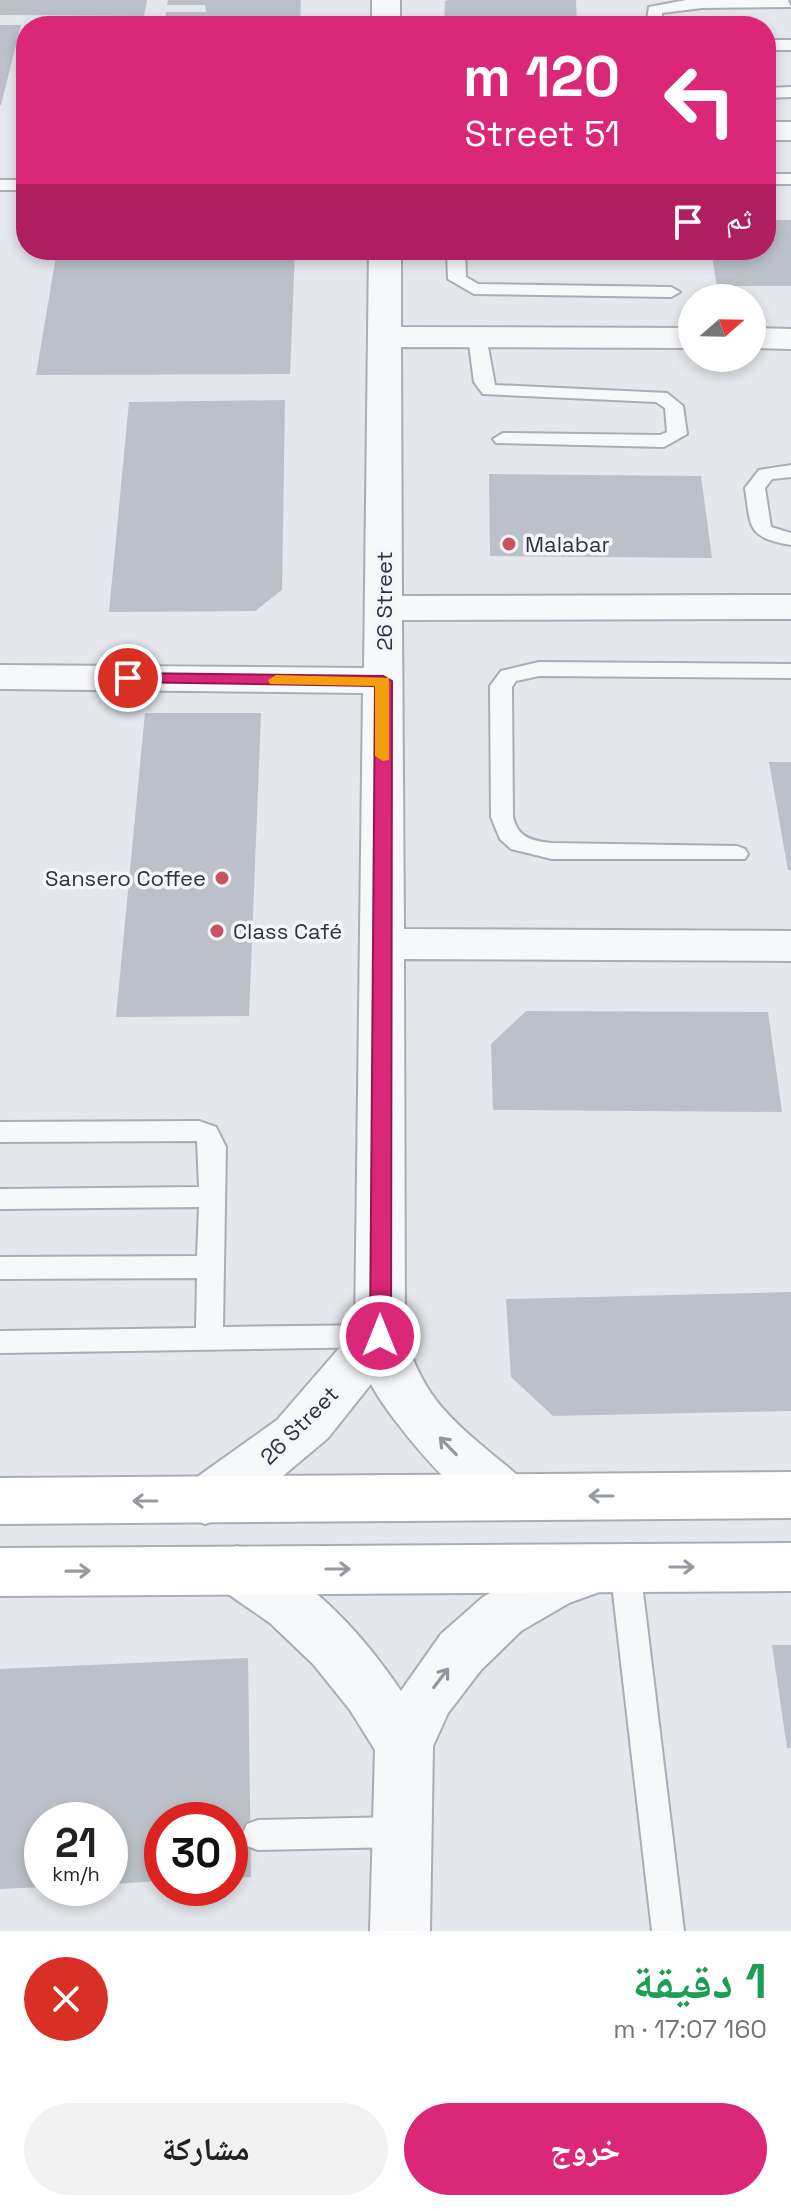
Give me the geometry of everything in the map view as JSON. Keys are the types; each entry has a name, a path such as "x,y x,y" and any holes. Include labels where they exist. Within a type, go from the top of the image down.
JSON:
{"street":[{"name":"26 Street","path":"385,260 380,1336 393,1379 424,1421 463,1461 507,1497"},
{"path":"384,337 678,338"},
{"path":"766,338 791,339"},
{"path":"384,608 791,607"},
{"path":"0,677 383,681"},
{"path":"382,944 791,946"},
{"name":"26 Street","path":"205,1501 250,1473 288,1442 322,1409 380,1336"},
{"path":"0,1501 791,1495"},
{"path":"400,1931 404,1746 428,1695 461,1652 502,1614 550,1586 614,1567"},
{"path":"0,1572 791,1567"},
{"path":"237,1570 299,1612 342,1654 376,1697 404,1746"}],"lane":[{"path":"654,16 654,10 688,0 786,4"},
{"path":"456,260 457,279 474,289 671,292"},
{"path":"477,336 483,382 490,390 660,397 674,406 677,434 664,441 503,439"},
{"path":"791,471 766,474 755,488 761,529 768,535 791,539"},
{"path":"737,854 532,850 515,842 504,830 502,817 501,686 509,676 539,669 791,671"},
{"path":"0,1132 199,1131 212,1141 209,1337"},
{"path":"0,1199 212,1197"},
{"path":"0,1268 208,1267"},
{"path":"0,1342 380,1336"},
{"path":"614,1567 668,1931"},
{"path":"258,1835 400,1832"}],"building":[{"path":"0,0 147,0 144,16 0,15"},
{"path":"168,0 301,0 300,16 165,16 166,12 206,12 205,5 167,5"},
{"path":"576,0 577,16 444,16 445,1"},
{"path":"0,25 16,25 16,45 0,105"},
{"path":"776,220 791,220 791,286 717,284 713,260 776,260"},
{"path":"55,260 295,260 290,374 36,375"},
{"path":"285,400 282,590 255,611 109,612 129,402"},
{"path":"489,474 701,476 712,558 490,556"},
{"path":"145,713 261,713 249,1016 116,1017"},
{"path":"769,762 791,762 791,870 788,870"},
{"path":"526,1011 768,1012 782,1112 493,1110 491,1044"},
{"path":"791,1292 791,1411 553,1416 511,1377 506,1299"},
{"path":"772,1645 791,1645 791,1748 787,1748"},
{"path":"248,1658 251,1877 248,1877 248,1802 144,1802 144,1882 128,1883 128,1802 24,1802 24,1888 0,1889 0,1669"}],"slow traffic":[{"path":"276,680 383,681 383,756"}],"place":[{"name":"Malabar","path":"509,544"},
{"name":"Sansero Coffee","path":"222,878"},
{"name":"Class Café","path":"217,931"}],"route":[{"path":"128,678 383,681 380,1336"}]}
